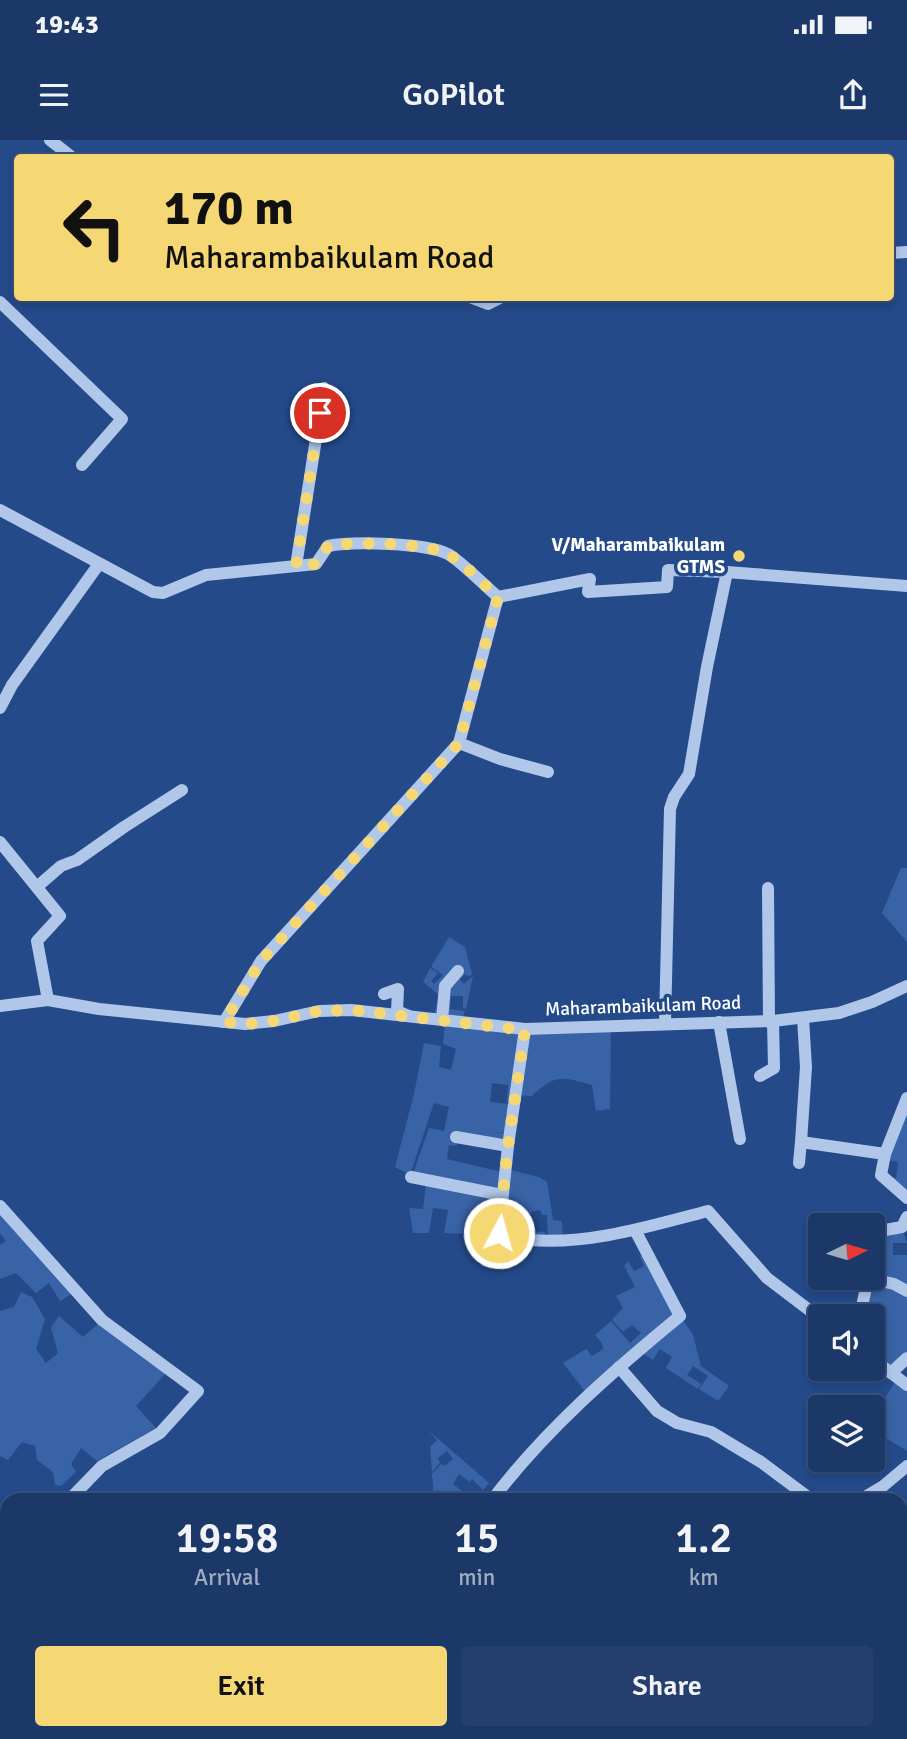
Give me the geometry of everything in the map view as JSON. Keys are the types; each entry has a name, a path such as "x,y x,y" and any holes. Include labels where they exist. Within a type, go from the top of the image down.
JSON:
{"street":[{"path":"50,140 68,154"},
{"path":"0,302 122,419 82,465"},
{"path":"296,566 324,388"},
{"path":"0,510 153,592 163,593 206,575 316,564 328,546 342,543 421,547 449,554 498,597"},
{"path":"0,708 12,685 99,564"},
{"path":"498,597 590,579 588,592 667,587 668,570 907,586"},
{"path":"665,1024 670,809 674,797 689,774 727,572"},
{"path":"224,1022 261,961 459,743 498,597"},
{"path":"459,743 500,759 548,772"},
{"path":"38,886 61,866 77,860 182,790"},
{"path":"0,842 60,916 37,941 48,1000"},
{"path":"760,1076 774,1068 768,888"},
{"path":"442,1020 445,986 458,971"},
{"name":"Maharambaikulam Road","path":"0,1006 48,1000 99,1009 246,1024 319,1011 351,1010 531,1026 771,1022 839,1013 907,986"},
{"path":"384,994 398,989 397,1011 409,1016"},
{"path":"799,1163 806,1067 803,1018"},
{"path":"719,1022 740,1139"},
{"path":"531,1026 508,1146 499,1233 506,1237 557,1242 635,1230 708,1211 767,1278 808,1309"},
{"path":"907,1098 881,1175 897,1186 907,1198"},
{"path":"456,1137 508,1146"},
{"path":"801,1142 886,1154"},
{"path":"411,1177 502,1195"},
{"path":"0,1206 102,1320 198,1391 160,1433 102,1466 76,1493"},
{"path":"886,1230 902,1227 907,1217"},
{"path":"498,1493 548,1435 619,1367 680,1316 635,1230"},
{"path":"886,1282 907,1291"},
{"path":"891,1373 907,1358"},
{"path":"619,1367 657,1411 677,1423 711,1432 761,1461 803,1493"},
{"path":"885,1368 907,1385"},
{"path":"871,1493 907,1466"}],"shaded area":[{"path":"901,868 907,868 907,942 882,913"},
{"path":"449,937 465,947 472,974 469,977 465,974 460,980 464,984 473,976 466,1009 463,1008 463,996 451,996 450,1009 465,1011 462,1021 443,1018 444,987 441,1019 433,1018 439,995 423,982 430,968 438,973 431,981 434,984 443,975 431,967"},
{"path":"445,1022 523,1031 512,1102 507,1101 508,1085 492,1083 490,1102 511,1104 508,1133 490,1132 508,1134 506,1144 458,1141 456,1146 449,1145 447,1159 502,1172 500,1192 412,1176 429,1128 444,1131 449,1107 434,1103 410,1175 395,1167 424,1043 441,1046 439,1067 451,1070 456,1049 443,1044"},
{"path":"611,1028 610,1109 596,1111 592,1085 566,1079 547,1083 532,1096 516,1095 526,1031"},
{"path":"907,1102 907,1197 888,1177 896,1178 898,1162 887,1160"},
{"path":"506,1169 539,1177 547,1182 553,1220 562,1221 563,1239 548,1239 547,1215 542,1215 540,1210 531,1212 531,1215 526,1217 527,1231 545,1232 544,1239 500,1232"},
{"path":"426,1182 500,1197 496,1235 444,1233 448,1210 433,1208 429,1233 413,1233 409,1208 423,1209"},
{"path":"0,1214 72,1294 60,1301 49,1283 36,1293 16,1273 0,1279 0,1245 6,1241 0,1233"},
{"path":"902,1228 907,1243 893,1243 893,1255 907,1255 907,1290 886,1283 886,1234"},
{"path":"644,1254 677,1314 587,1394 563,1363 586,1349 592,1356 603,1349 602,1343 595,1335 611,1321 630,1343 641,1333 632,1325 623,1332 612,1320 623,1308 616,1296 635,1287 624,1266 628,1261 634,1271 644,1266 640,1256"},
{"path":"886,1285 907,1293 907,1357 890,1371 885,1367 885,1304 864,1304 867,1290 886,1290"},
{"path":"21,1292 32,1297 45,1319 36,1349 46,1363 58,1353 51,1327 59,1316 83,1337 99,1323 168,1371 136,1406 156,1428 97,1461 81,1448 71,1464 76,1472 61,1486 55,1485 53,1472 37,1460 35,1446 22,1442 8,1460 0,1456 0,1311 14,1307"},
{"path":"681,1317 693,1335 701,1366 729,1386 718,1401 699,1389 708,1376 693,1366 687,1375 701,1384 698,1389 666,1368 672,1357 660,1349 653,1360 639,1351"},
{"path":"897,1379 907,1387 907,1451 885,1437 885,1398"},
{"path":"428,1430 489,1483 483,1490 472,1479 470,1482 459,1474 453,1484 465,1493 433,1493 432,1474 441,1464 444,1466 453,1459 447,1451 438,1458 440,1463 432,1472 430,1447 437,1440"}],"place":[{"name":"V/Maharambaikulam GTMS","path":"739,556"}],"route":[{"path":"320,413 296,566 316,564 328,546 342,543 421,547 449,554 498,597 459,743 261,961 224,1022 246,1024 319,1011 351,1010 525,1030 508,1146 499,1233"}]}
